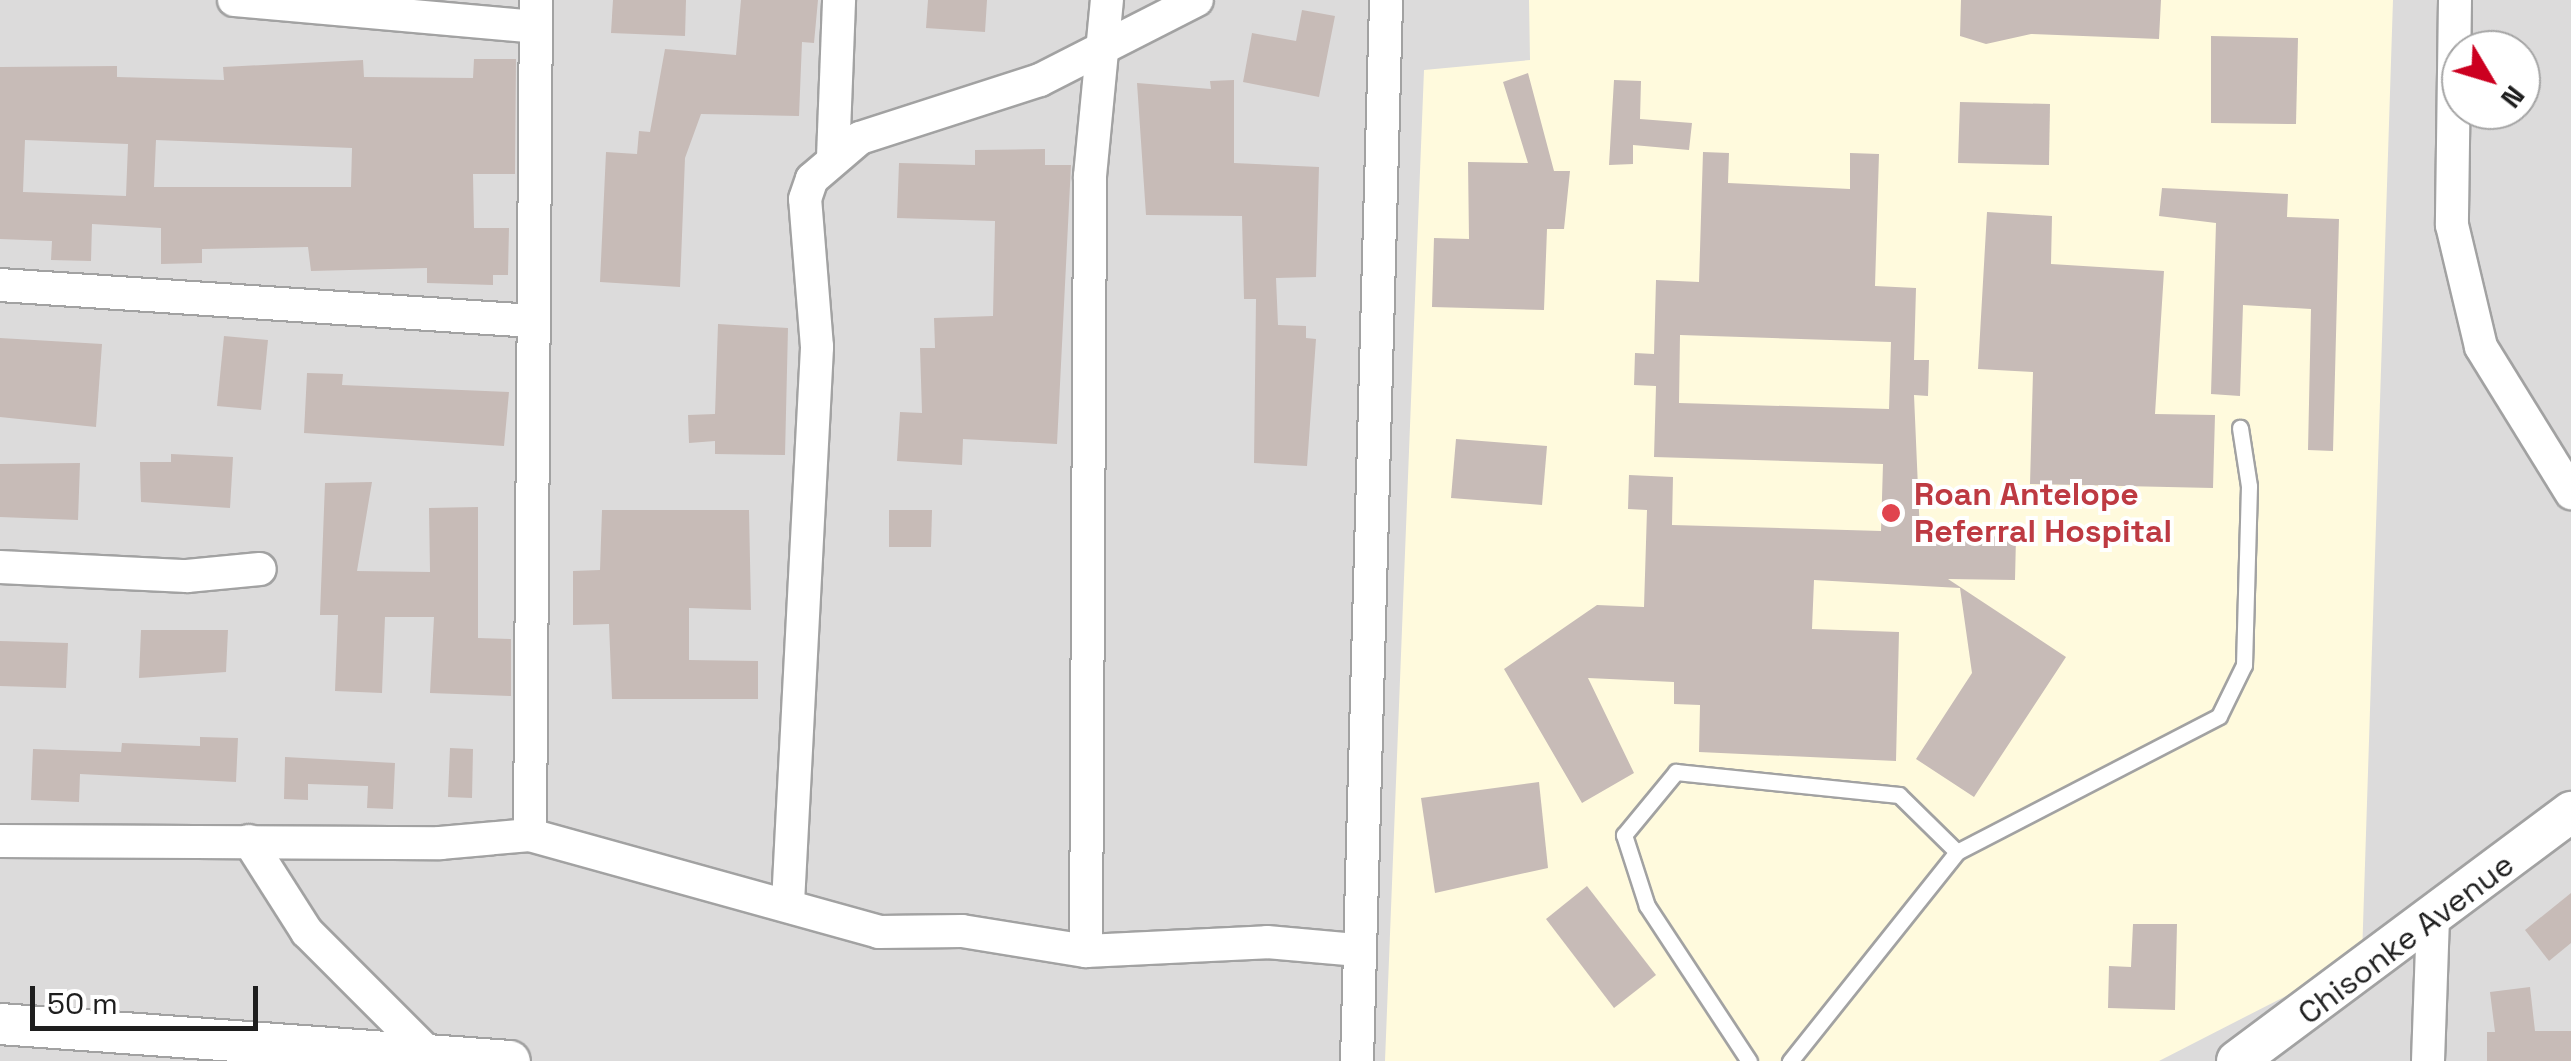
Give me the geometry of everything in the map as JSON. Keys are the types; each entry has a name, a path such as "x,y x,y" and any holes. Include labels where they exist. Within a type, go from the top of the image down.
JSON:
{"street":[{"path":"234,0 535,13 530,835"},
{"path":"833,158 839,0"},
{"path":"1086,951 1097,54 1107,0"},
{"path":"788,903 817,347 806,199 833,158 860,138 1097,54 1197,0"},
{"path":"1357,1061 1356,950 1386,0"},
{"path":"2455,0 2456,242 2481,346 2571,493"},
{"path":"0,285 532,321"},
{"path":"0,567 186,576 260,569"},
{"name":"Chisonke Avenue","path":"2237,1061 2433,920 2571,812"},
{"path":"0,841 530,835 788,903 878,932 962,931 1086,951 1267,942 1356,950"},
{"path":"249,841 307,932 426,1051"},
{"path":"2428,1061 2433,920"},
{"path":"0,1024 426,1051 510,1061"}],"lane":[{"path":"1790,1061 1957,852 2219,716 2244,665 2249,486 2240,428"},
{"path":"1749,1061 1647,906 1624,835 1676,772 1900,795 1957,852"}],"shaded area":[{"path":"0,0 2571,0 2571,1061 0,1061"},
{"name":"Roan Antelope Referral Hospital","path":"1529,0 2393,0 2362,957 2159,1061 1385,1061 1424,70 1530,60"}],"building":[{"path":"613,0 686,0 685,36 611,33"},
{"path":"741,0 818,0 814,43 802,42 799,116 701,114 685,158 680,287 600,282 606,152 637,154 639,131 650,132 665,49 736,55"},
{"path":"928,0 987,0 985,32 926,28"},
{"path":"1961,0 2161,0 2159,39 2031,34 1986,44 1960,36"},
{"path":"1302,10 1335,16 1319,97 1243,82 1252,33 1296,41"},
{"path":"2211,36 2298,38 2296,124 2211,123"},
{"path":"474,59 516,59 515,174 473,174 474,228 509,228 508,275 493,275 493,285 427,283 427,268 311,271 308,247 202,249 202,263 161,264 161,228 92,224 91,261 51,260 52,241 0,239 0,67 117,66 117,77 224,80 223,67 363,60 364,77 473,78","holes":["25,140 128,144 126,196 23,192","156,140 352,148 351,187 154,187"]},
{"path":"1528,73 1554,171 1570,171 1564,229 1547,229 1544,310 1432,307 1434,238 1469,239 1468,162 1528,163 1503,82"},
{"path":"1234,80 1234,163 1319,167 1316,277 1276,278 1278,325 1306,326 1306,338 1316,339 1307,466 1254,463 1256,299 1244,299 1242,216 1146,215 1137,83 1211,89 1210,81"},
{"path":"1614,80 1641,81 1640,119 1692,123 1689,150 1633,145 1633,164 1609,165"},
{"path":"1960,102 2050,104 2049,165 1958,163"},
{"path":"1045,149 1045,165 1071,165 1057,444 963,439 962,465 897,461 900,412 922,413 920,348 935,348 934,318 993,316 995,221 897,218 899,163 975,165 975,150"},
{"path":"1703,152 1729,153 1728,183 1850,189 1850,153 1879,154 1875,286 1916,288 1914,360 1929,360 1928,396 1914,395 1920,534 2016,537 2015,580 1948,579 2066,657 1974,797 1916,759 1972,673 1960,588 1814,580 1812,629 1899,632 1896,761 1699,752 1700,705 1674,704 1674,682 1588,678 1634,773 1582,803 1504,669 1597,605 1644,607 1647,510 1628,509 1629,475 1673,477 1672,525 1881,531 1883,464 1654,457 1656,386 1634,385 1635,353 1654,354 1656,280 1699,282","holes":["1680,335 1891,342 1889,409 1679,403"]},
{"path":"2162,188 2288,194 2287,217 2339,219 2333,451 2308,450 2311,309 2243,305 2240,396 2211,394 2216,223 2159,216"},
{"path":"1987,212 2052,216 2051,264 2164,271 2155,414 2215,415 2213,488 2030,484 2033,372 1978,369"},
{"path":"718,324 788,328 785,455 715,454 715,441 689,443 688,415 715,414"},
{"path":"224,336 268,340 261,410 217,406"},
{"path":"0,338 102,344 96,427 0,417"},
{"path":"307,373 343,374 342,385 509,392 504,446 304,433"},
{"path":"1456,439 1547,446 1542,505 1451,498"},
{"path":"171,454 233,457 230,508 141,502 140,462 171,462"},
{"path":"80,463 78,520 0,517 0,464"},
{"path":"372,482 357,571 430,572 429,508 478,507 478,638 511,639 511,696 430,693 434,617 385,617 382,693 335,691 338,615 320,615 325,483"},
{"path":"602,510 749,510 751,610 689,608 689,660 758,661 758,699 612,699 609,624 573,625 573,571 600,570"},
{"path":"889,510 932,510 931,547 889,547"},
{"path":"141,630 228,630 226,672 139,678"},
{"path":"0,641 68,643 66,688 0,686"},
{"path":"200,737 238,738 236,782 80,774 79,802 31,800 33,749 121,752 122,743 200,746"},
{"path":"450,748 473,749 472,798 448,797"},
{"path":"285,757 395,763 393,809 367,808 368,786 308,784 308,800 284,799"},
{"path":"1539,782 1548,868 1435,893 1421,798"},
{"path":"1587,886 1656,975 1614,1008 1546,919"},
{"path":"2571,893 2571,943 2549,961 2525,930"},
{"path":"2133,924 2177,924 2175,1010 2108,1008 2109,966 2131,967"},
{"path":"2530,987 2535,1031 2571,1031 2571,1061 2487,1061 2487,1032 2495,1032 2490,992"}],"place":[{"name":"Roan Antelope Referral Hospital","path":"1891,513"}]}
